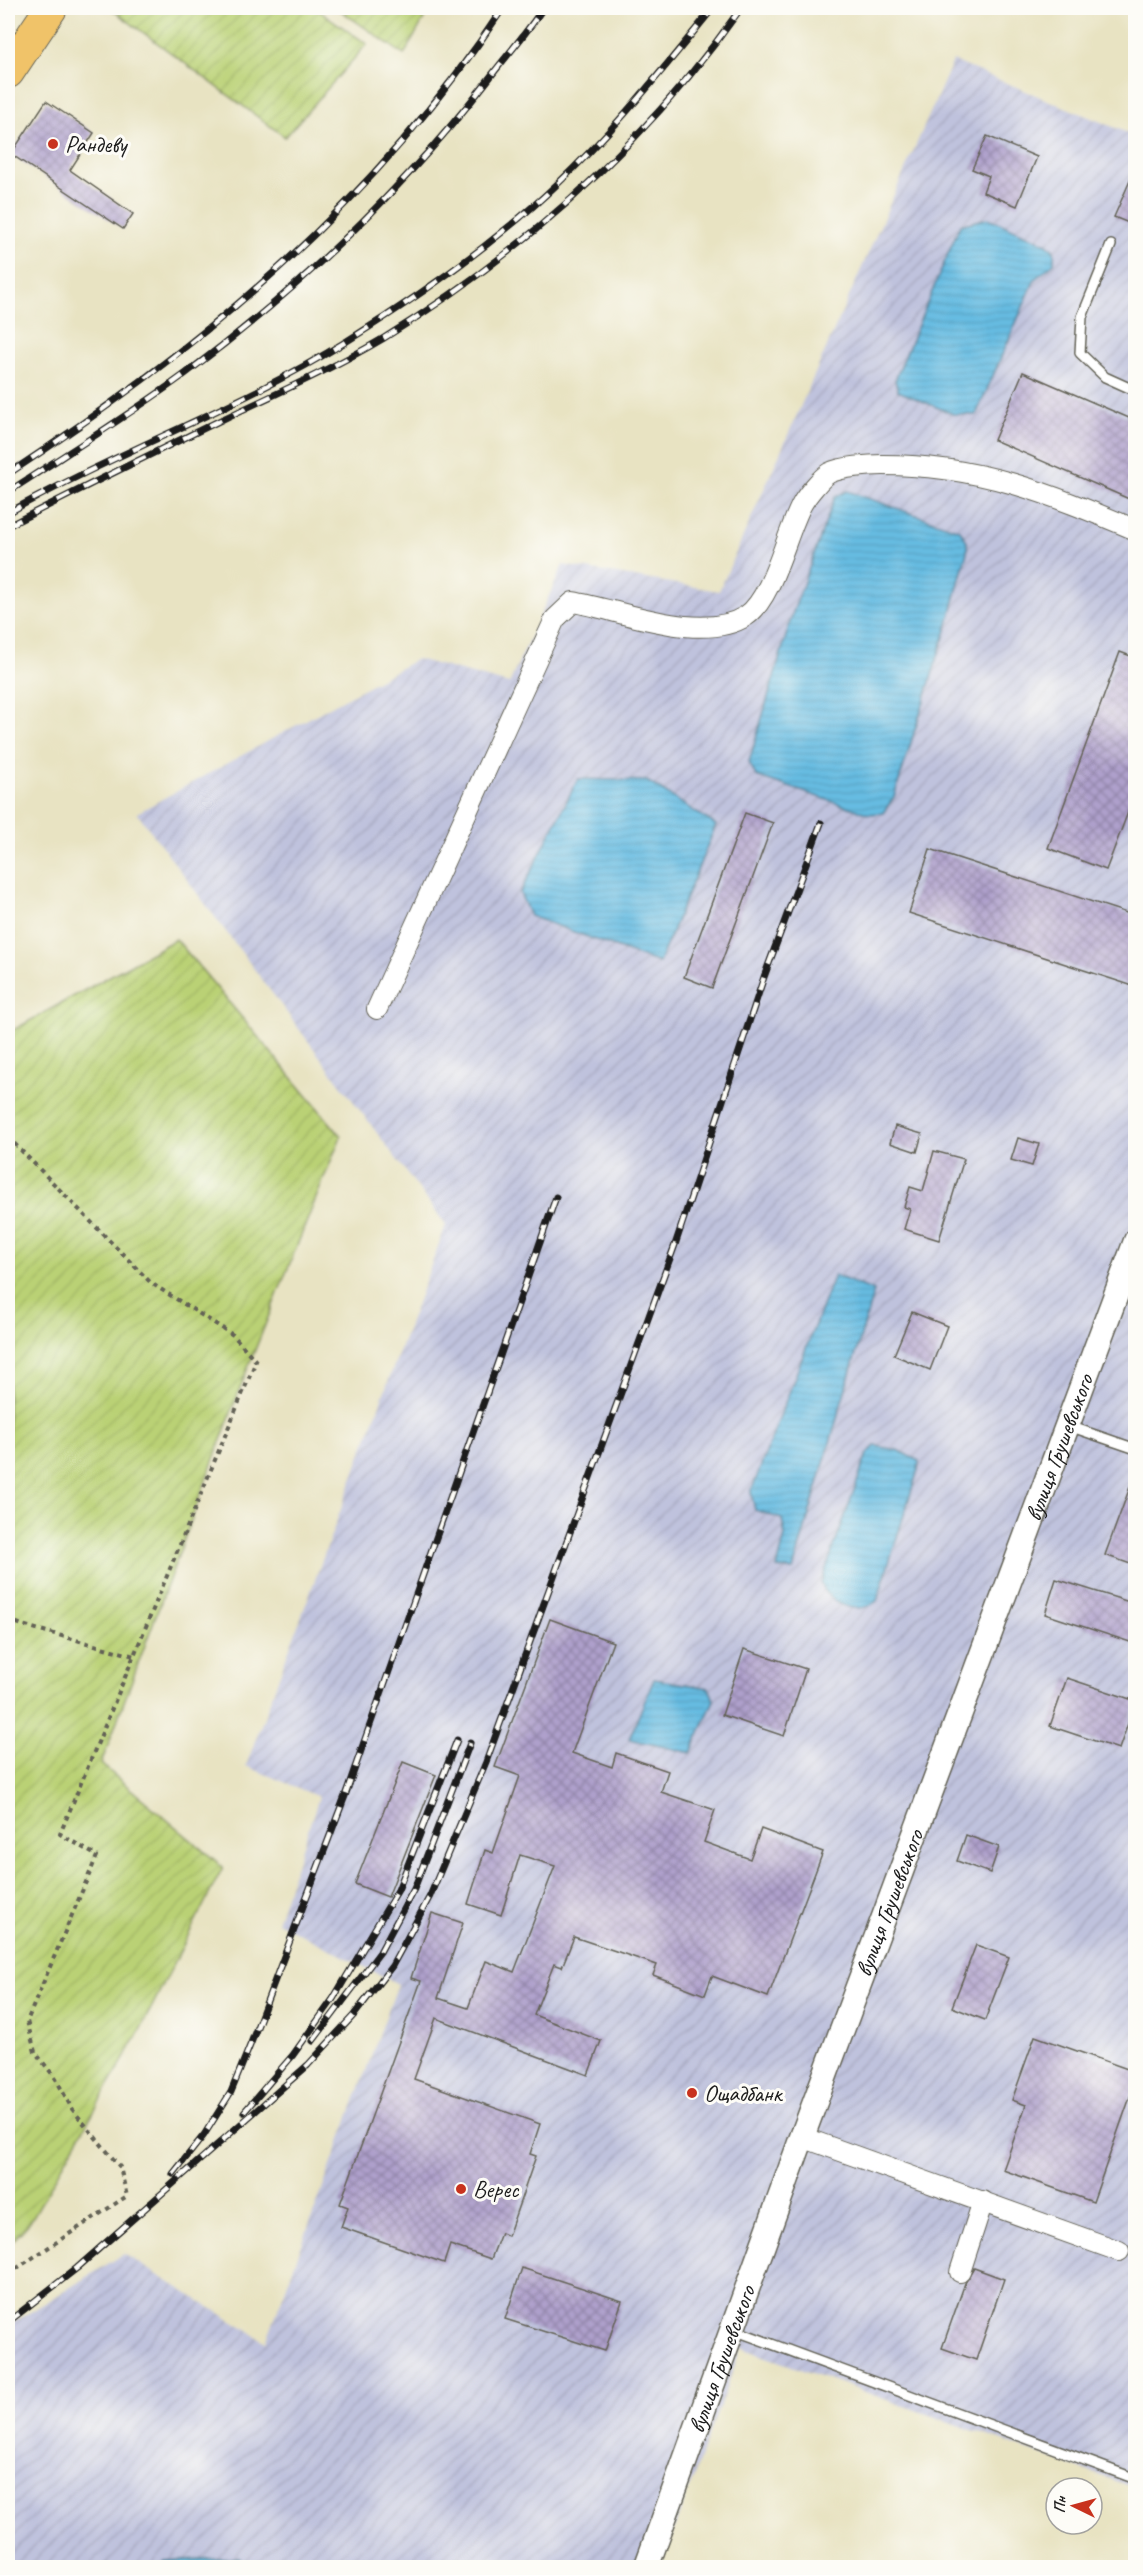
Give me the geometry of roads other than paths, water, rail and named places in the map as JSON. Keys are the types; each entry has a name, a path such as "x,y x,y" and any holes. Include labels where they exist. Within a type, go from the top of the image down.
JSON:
{"highway":[{"path":"8,72 51,8"}],"street":[{"path":"377,1009 555,619 573,602 644,619 707,629 746,616 771,585 803,502 829,473 866,465 926,465 1002,478 1136,530"},
{"name":"вулиця Грушевського","path":"646,2568 802,2137 1136,1241"},
{"path":"802,2137 1119,2251"},
{"path":"960,2272 983,2201"}],"lane":[{"path":"1111,245 1082,317 1080,353 1105,377 1136,391"},
{"path":"1067,1425 1136,1449"},
{"path":"732,2329 1136,2479"}],"water":[{"path":"988,218 1047,244 1054,251 1054,263 1035,279 976,415 953,414 898,391 895,380 960,225"},
{"path":"847,491 960,530 967,541 967,552 948,624 894,797 883,813 869,814 756,776 749,762 793,612 835,497"},
{"path":"578,779 647,781 716,825 659,963 530,916 520,893"},
{"path":"834,1275 874,1291 793,1570 777,1568 785,1536 782,1519 755,1510 751,1492"},
{"path":"875,1446 897,1450 919,1461 918,1470 877,1601 861,1608 853,1608 837,1602 825,1591 821,1583 867,1454"},
{"path":"654,1679 709,1688 714,1700 691,1753 629,1739"},
{"path":"239,2557 248,2567 159,2567 165,2561"}],"railway":[{"path":"8,474 149,375 280,267 341,208 398,146 452,79 503,8"},
{"path":"8,492 120,420 185,374 227,342 308,273 347,237 420,161 488,80 543,8"},
{"path":"8,513 92,469 221,409 306,365 368,328 448,273 506,229 563,179 641,96 713,8"},
{"path":"8,526 344,360 436,305 534,231 624,149 665,104 741,8"},
{"path":"8,2322 77,2268 308,2065 354,2015 392,1966 430,1896 486,1762 676,1242 764,977 821,823"},
{"path":"173,2174 204,2135 231,2092 251,2043 345,1796 556,1197"},
{"path":"244,2112 293,2055 333,1999 398,1890 457,1740"},
{"path":"313,2041 380,1952 414,1889 470,1743"}],"place":[{"name":"Рандеву","path":"53,144"},
{"name":"Ощадбанк","path":"692,2093"},
{"name":"Верес","path":"461,2189"}]}
